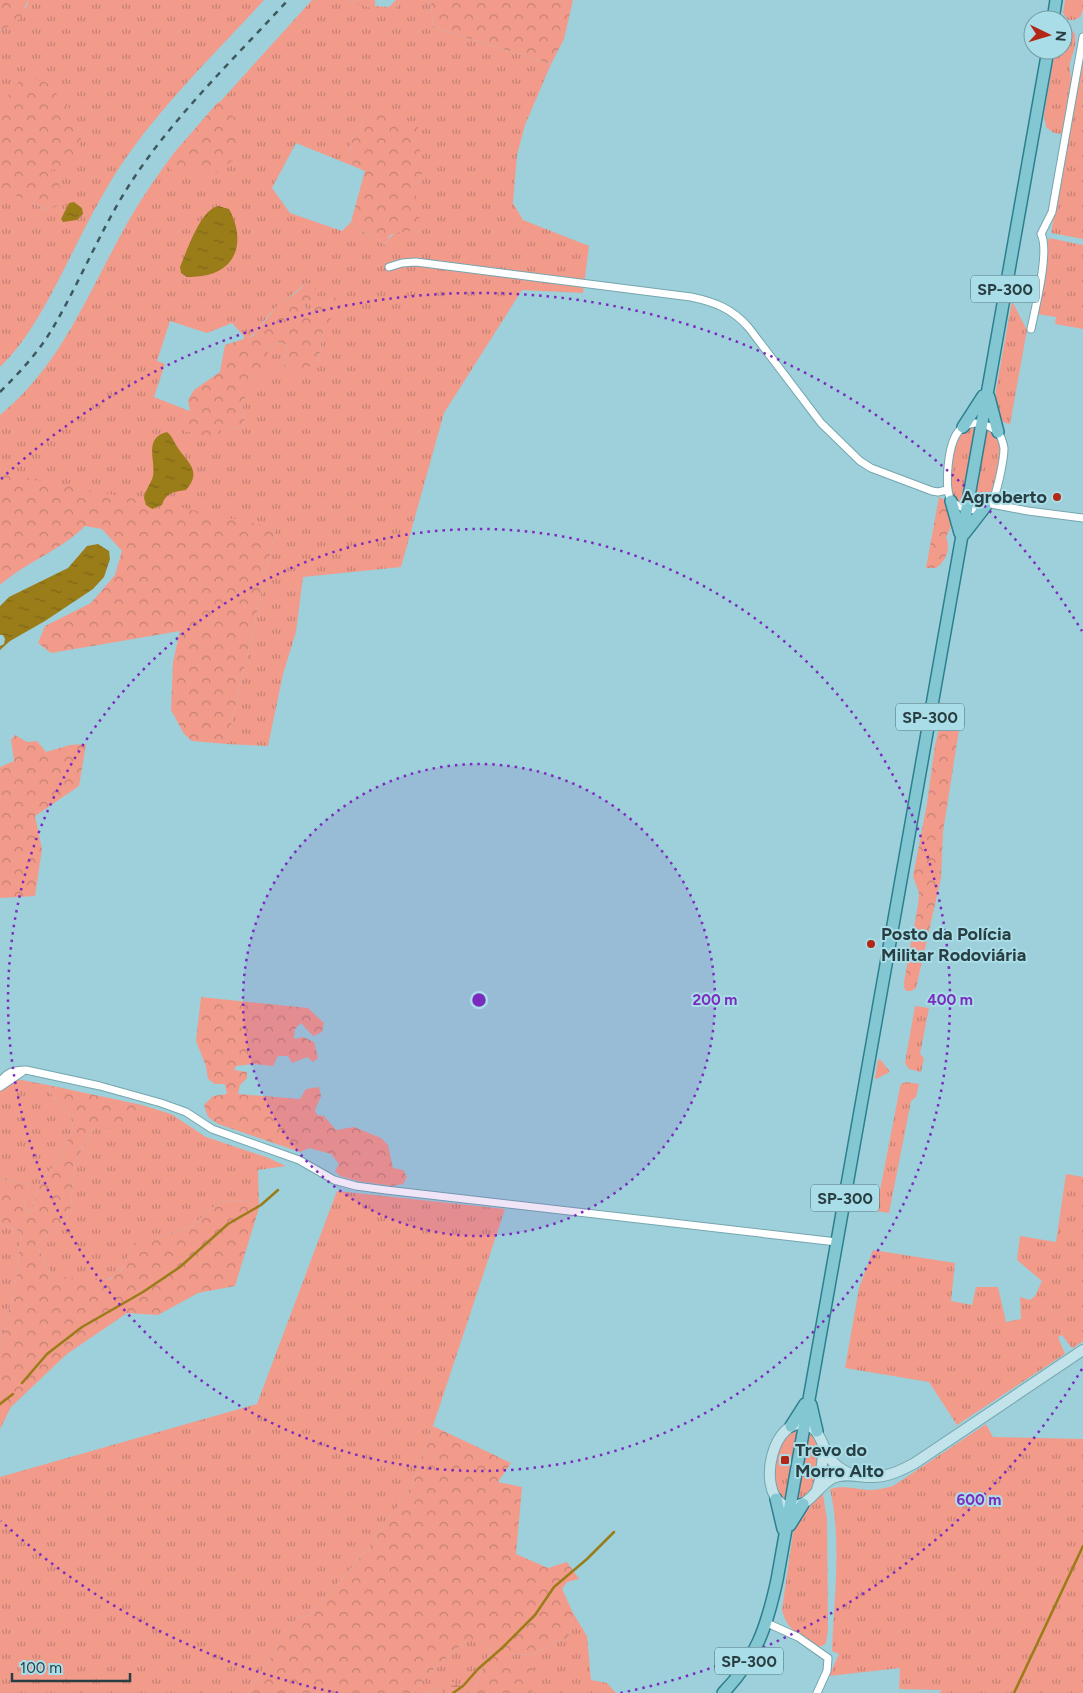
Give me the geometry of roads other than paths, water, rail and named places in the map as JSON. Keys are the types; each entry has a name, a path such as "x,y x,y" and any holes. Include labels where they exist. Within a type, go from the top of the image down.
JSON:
{"main road":[{"name":"SP-300","path":"722,1693 738,1676 752,1656 767,1623 785,1536 1046,60"},
{"path":"962,427 976,409 988,388"},
{"path":"988,388 998,432"},
{"path":"949,496 961,538"},
{"path":"961,538 968,527 988,506"},
{"path":"785,1536 803,1504 833,1478 852,1475 881,1476 908,1467 1083,1350"},
{"path":"785,1536 770,1477 773,1454 781,1436 791,1426 809,1396"},
{"path":"809,1396 816,1431 824,1447 834,1464 852,1475"},
{"path":"791,1426 804,1424 816,1431"},
{"path":"816,1491 824,1447"},
{"path":"776,1499 782,1504 790,1506 803,1504"}],"street":[{"path":"1031,330 1045,253 1044,239 1041,234 1052,212 1083,37"},
{"path":"389,266 416,262 691,297 723,306 740,317 821,423 860,461 871,468 932,492 949,496 961,508 973,510 988,506 1083,518"},
{"path":"949,496 947,477 952,445 962,427 981,423 998,432 1002,439 1004,450 997,490 988,506"},
{"path":"0,1082 9,1073 16,1070 26,1070 100,1086 161,1103 186,1112 212,1129 290,1155 324,1175 346,1184 837,1242"},
{"path":"0,1087 26,1070"},
{"path":"767,1623 798,1637 828,1658 826,1672 816,1693"}],"water":[{"path":"74,202 82,208 83,214 77,220 63,222 61,219 69,203"},
{"path":"218,206 229,209 236,227 237,246 234,254 230,262 214,273 187,277 181,273 180,267 190,242 205,215 211,209"},
{"path":"167,432 192,467 193,477 186,490 171,493 166,497 162,505 152,509 146,505 144,498 153,476 153,444 155,439"},
{"path":"98,544 109,551 110,559 104,577 93,589 45,621 10,641 0,650 0,646 4,644 5,639 3,635 0,635 0,606 9,597 68,568 87,546"}],"waterway":[{"path":"22,1383 47,1354 82,1327 143,1292 180,1267 228,1224 261,1205 278,1190"},
{"path":"0,1404 13,1394"},
{"path":"453,1693 463,1686 478,1669 535,1615 554,1587 587,1559 614,1532"},
{"path":"1014,1693 1083,1546"}],"railway":[{"path":"0,392 40,348 51,331 118,204 145,162 204,90 288,0"}],"place":[{"name":"Agroberto","path":"1057,497"},
{"name":"Posto da Polícia Militar Rodoviária","path":"871,944"},
{"name":"Trevo do Morro Alto","path":"785,1460"}]}
